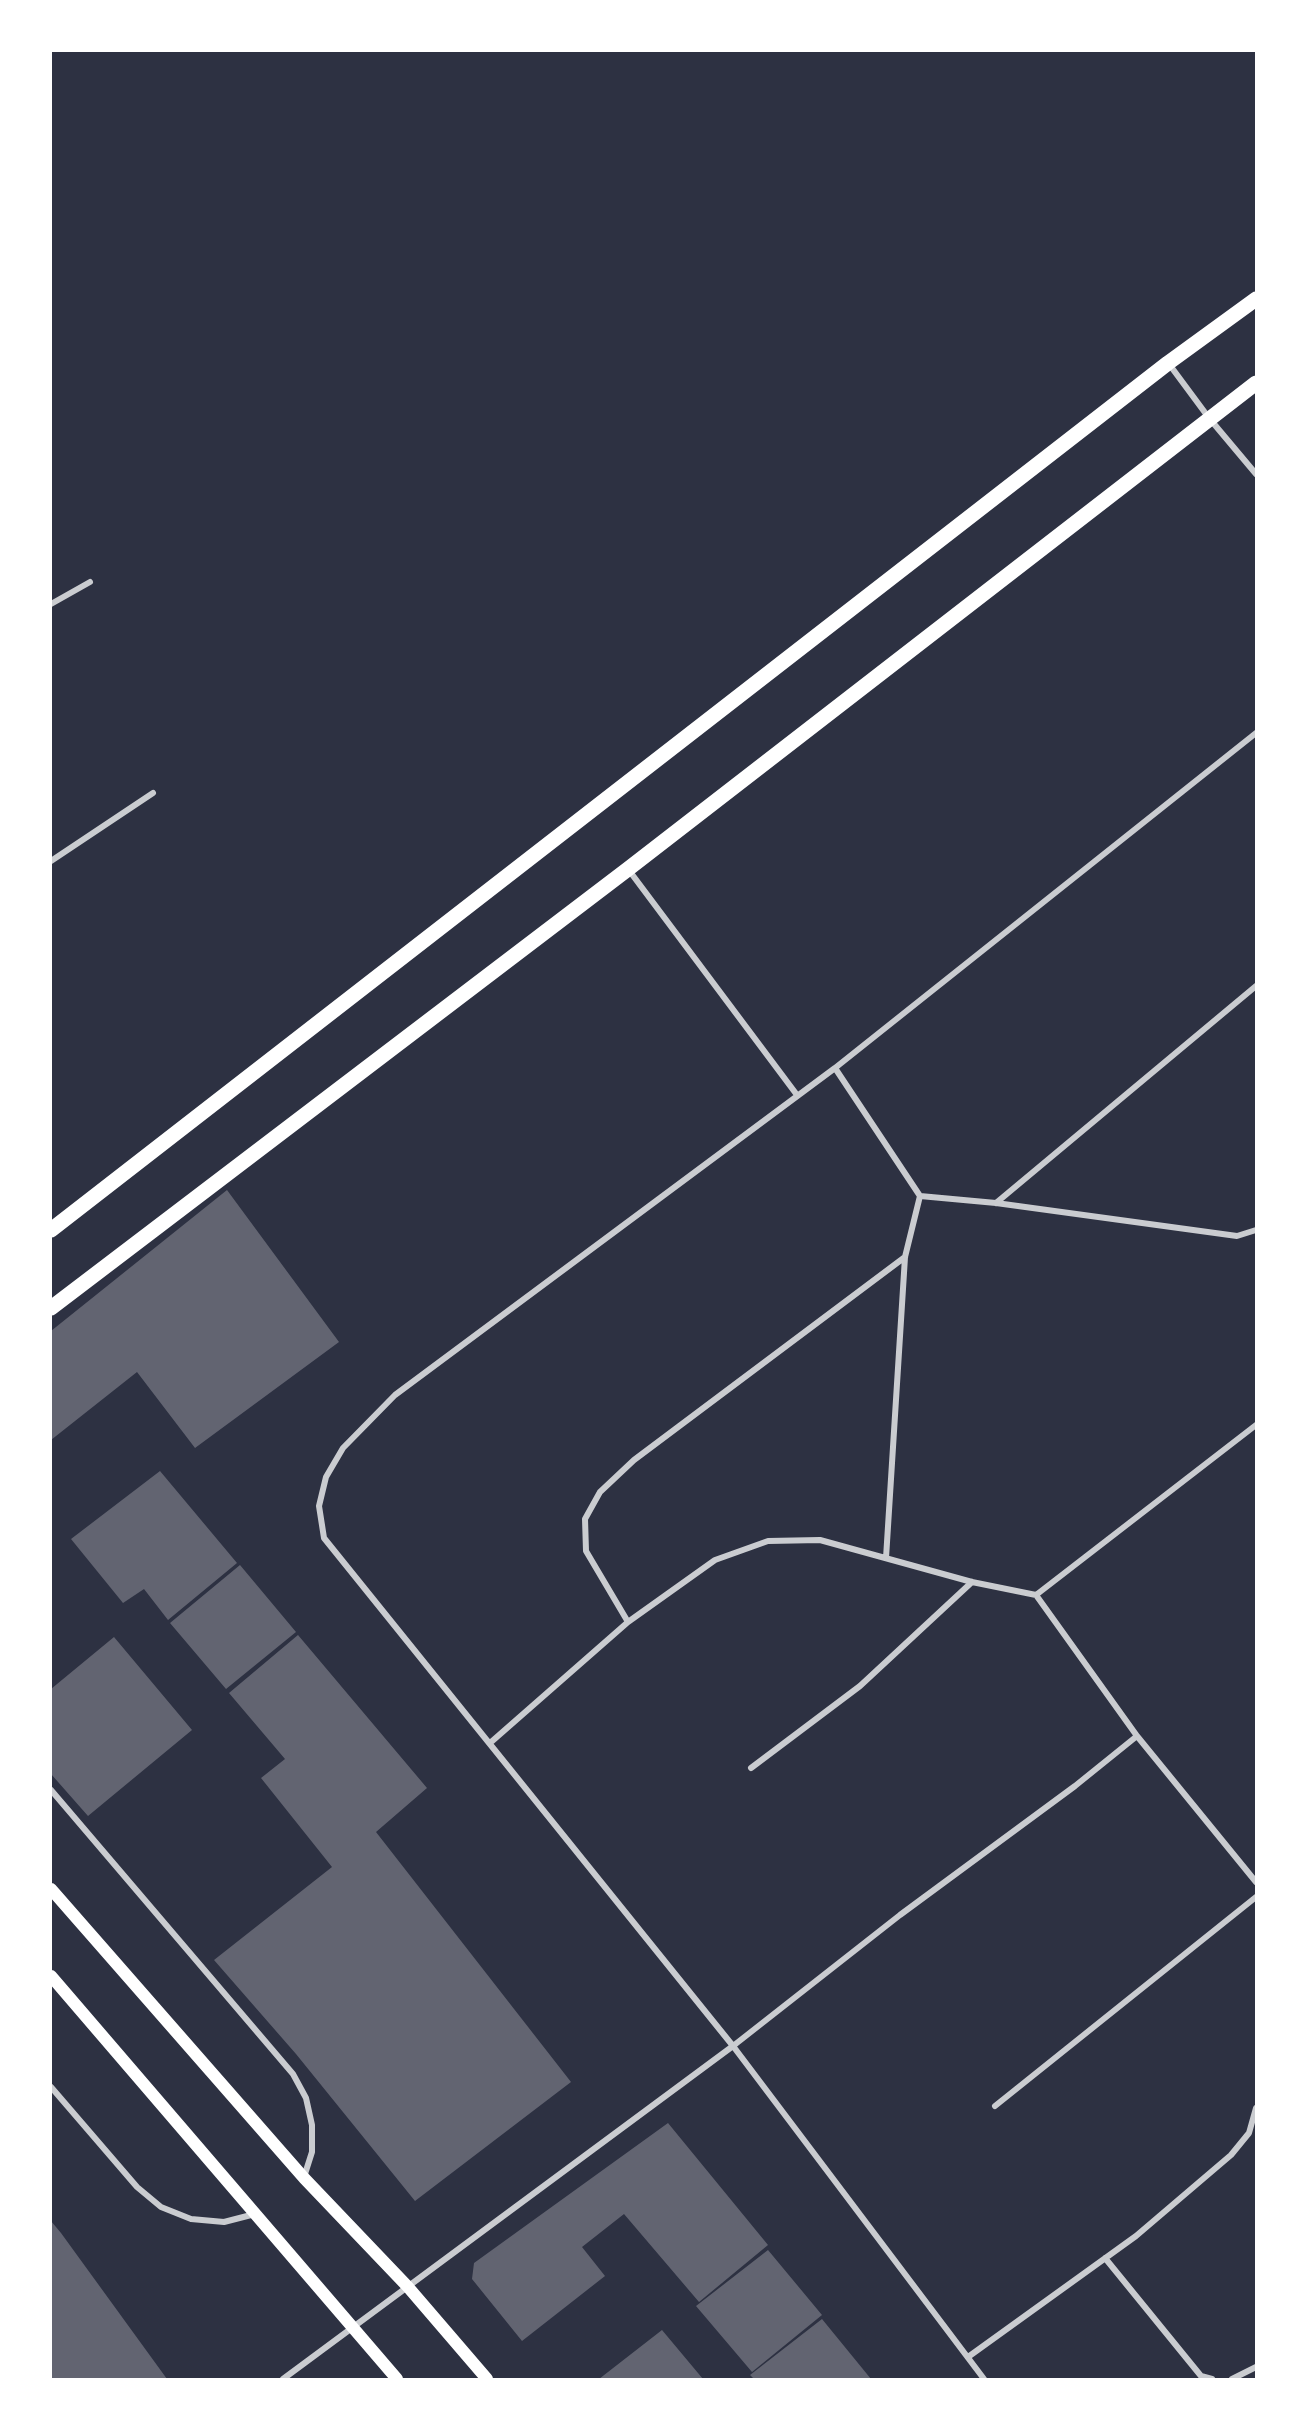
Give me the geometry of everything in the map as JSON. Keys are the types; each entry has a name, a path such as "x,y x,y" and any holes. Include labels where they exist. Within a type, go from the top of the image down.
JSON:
{"main road":[{"path":"51,1230 1168,363 1256,299"},
{"path":"51,1308 628,869 1256,383"},
{"path":"51,1889 304,2178 408,2287 487,2379"},
{"path":"51,1976 397,2379"}],"street":[{"path":"1168,363 1209,418 1256,474"},
{"path":"51,604 90,582"},
{"path":"984,2379 733,2046 324,1538 319,1506 326,1477 343,1448 395,1395 835,1068 1256,733"},
{"path":"51,861 153,793"},
{"path":"628,869 796,1095"},
{"path":"996,1203 1256,986"},
{"path":"835,1068 920,1196 905,1257 886,1558"},
{"path":"920,1196 996,1203 1204,1233 1237,1236 1256,1230"},
{"path":"628,1622 586,1551 585,1519 600,1492 634,1460 905,1257"},
{"path":"1036,1595 1256,1425"},
{"path":"490,1743 628,1622 715,1560 768,1541 820,1540 972,1581 1036,1595 1137,1736 1256,1882"},
{"path":"751,1768 860,1686 972,1581"},
{"path":"283,2379 733,2046 900,1915 1075,1786 1137,1736"},
{"path":"51,1790 293,2074 306,2098 312,2125 312,2152 304,2178"},
{"path":"995,2106 1256,1897"},
{"path":"51,2087 136,2187 161,2207 191,2219 224,2222 255,2214"},
{"path":"968,2357 1136,2236 1232,2155 1249,2133 1256,2108"},
{"path":"1105,2258 1201,2376 1212,2379"},
{"path":"1232,2379 1256,2367"}],"building":[{"path":"227,1190 339,1342 195,1448 137,1372 51,1440 51,1331"},
{"path":"160,1471 237,1563 168,1620 144,1589 123,1603 71,1539"},
{"path":"240,1565 296,1632 226,1689 170,1623"},
{"path":"298,1635 427,1788 376,1832 571,2082 415,2201 296,2054 214,1960 332,1867 261,1778 285,1759 229,1693"},
{"path":"114,1637 192,1730 88,1816 51,1774 51,1689"},
{"path":"668,2123 768,2245 699,2302 624,2214 582,2247 605,2276 522,2341 472,2279 474,2263"},
{"path":"51,2221 61,2233 167,2379 51,2379"},
{"path":"768,2250 822,2315 752,2372 696,2306"},
{"path":"822,2319 871,2379 754,2379 750,2375"},
{"path":"662,2330 703,2379 599,2379"}]}
